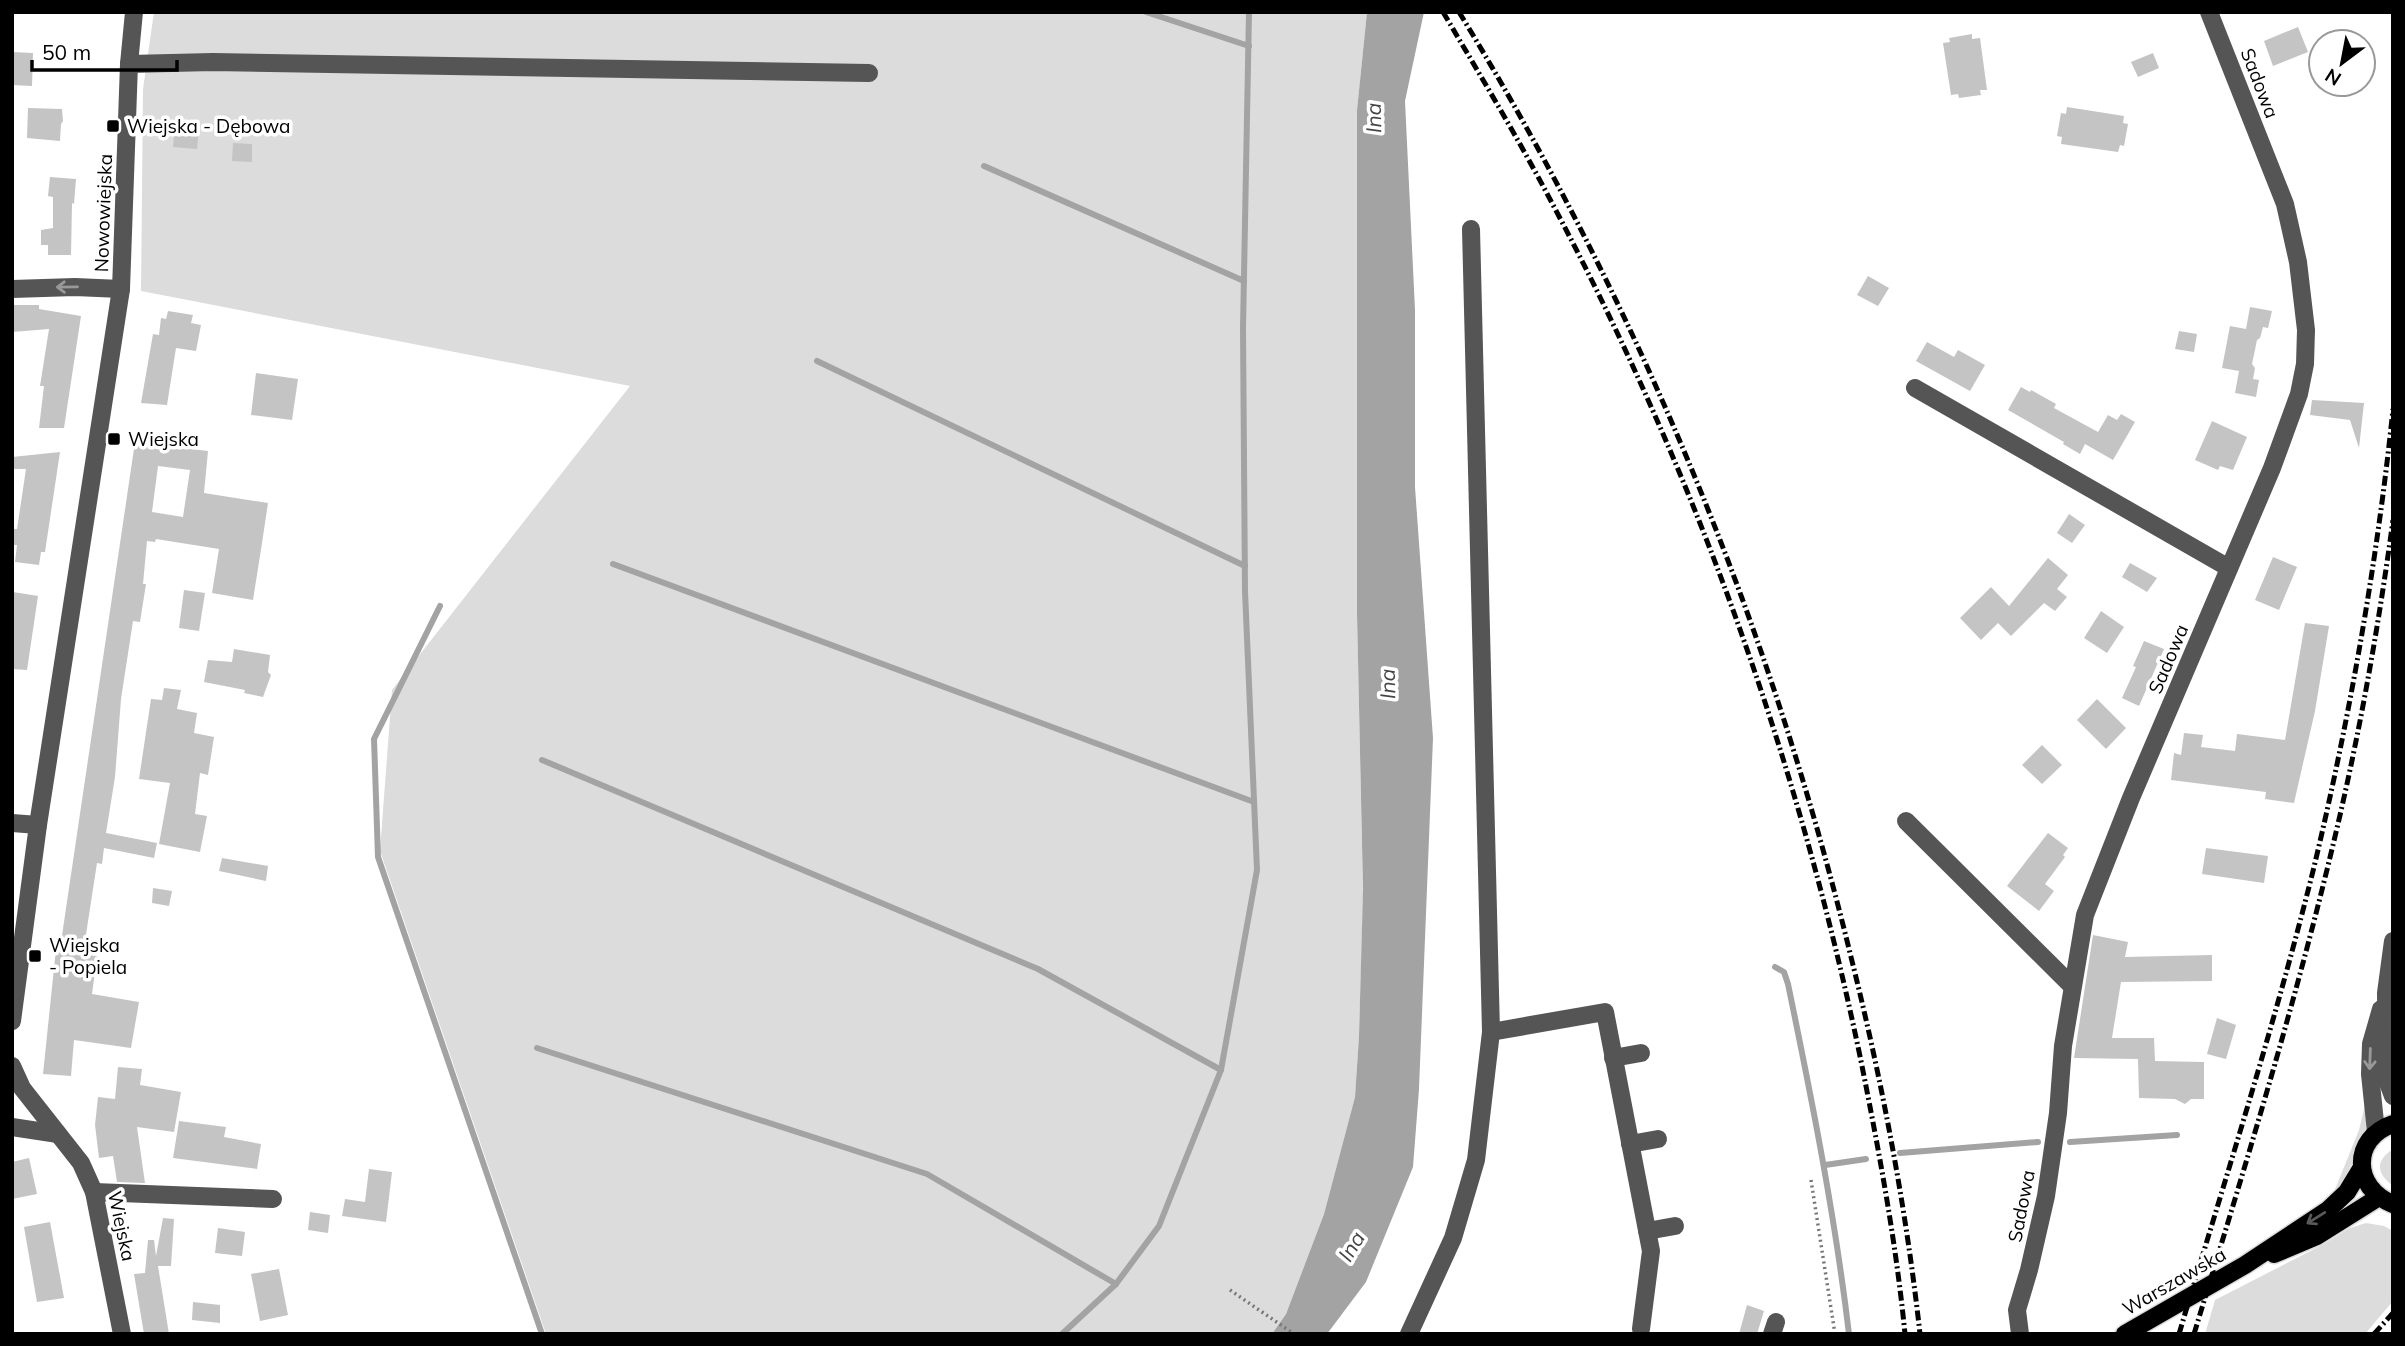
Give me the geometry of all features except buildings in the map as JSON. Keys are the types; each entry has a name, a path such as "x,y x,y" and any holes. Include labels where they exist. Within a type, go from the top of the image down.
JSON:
{"main road":[{"path":"2376,1132 2393,1124"},
{"name":"Warszawska","path":"2125,1334 2245,1265 2335,1205 2353,1185 2361,1169 2365,1148 2376,1132"},
{"path":"2361,1169 2369,1188 2387,1203"},
{"name":"Warszawska","path":"2245,1265 2317,1236 2387,1203"}],"street":[{"name":"Nowowiejska","path":"121,289 129,64 134,12"},
{"name":"Sadowa","path":"2020,1334 2017,1310 2046,1196 2058,1113 2063,1046 2085,915 2131,798 2272,468 2299,394 2305,364 2306,330 2298,262 2285,204 2209,12"},
{"path":"129,64 213,62 869,73"},
{"path":"1409,1334 1453,1238 1476,1160 1491,1032 1471,229"},
{"path":"12,289 121,289 38,825 12,1021"},
{"path":"1915,388 2229,568"},
{"path":"1906,821 2072,986"},
{"path":"12,823 38,825"},
{"path":"2393,941 2387,1080 2393,1096"},
{"path":"2376,1132 2370,1074 2371,1044 2390,993"},
{"path":"1491,1032 1605,1012 1651,1251 1639,1332"},
{"path":"1614,1058 1641,1053"},
{"name":"Wiejska","path":"12,1066 22,1088 81,1163 94,1192 122,1334"},
{"path":"12,1127 58,1134"},
{"path":"1630,1144 1658,1139"},
{"path":"94,1192 273,1199"},
{"path":"1647,1231 1675,1226"}],"path":[{"path":"1811,1180 1835,1334"},
{"path":"1230,1290 1294,1334"}],"shaded area":[{"path":"154,12 1367,12 1357,110 1357,614 1363,896 1355,1097 1324,1214 1286,1314 1272,1334 546,1334 380,851 392,690 630,386 141,291 143,89"},
{"path":"2365,1105 2367,1124 2360,1145 2332,1197 2359,1130"},
{"path":"2393,1149 2393,1186 2383,1176 2380,1167 2383,1158"},
{"path":"2366,1223 2384,1226 2393,1231 2393,1301 2365,1334 2205,1334 2215,1300 2350,1228"}],"water":[{"name":"Ina","path":"1367,12 1424,12 1405,101 1415,310 1415,487 1433,738 1419,1089 1413,1167 1366,1282 1327,1334 1272,1334 1286,1314 1324,1214 1355,1097 1363,890 1357,614 1357,110"}],"waterway":[{"path":"1146,12 1249,46"},
{"path":"1062,1334 1116,1284 1159,1226 1221,1070 1257,870 1245,591 1243,328 1249,12"},
{"path":"984,166 1244,281"},
{"path":"817,361 1245,566"},
{"path":"613,564 1254,802"},
{"path":"440,606 374,739 378,857 542,1334"},
{"path":"542,760 1038,969 1221,1070"},
{"path":"1775,967 1784,972 1797,1028 1830,1202 1849,1334"},
{"path":"537,1048 927,1174 1116,1284"},
{"path":"2070,1142 2177,1135"},
{"path":"1900,1153 2038,1142"},
{"path":"1825,1165 1866,1159"}],"railway":[{"path":"1443,12 1526,155 1604,305 1652,408 1737,621 1774,729 1836,949 1880,1163 1905,1334"},
{"path":"1459,12 1524,123 1584,236 1640,352 1692,470 1739,589 1781,710 1851,957 1892,1144 1920,1334"},
{"path":"2179,1334 2266,1043 2314,867 2361,639 2393,409"},
{"path":"2194,1334 2270,1082 2305,956 2346,790 2362,713 2393,520"},
{"path":"2374,1334 2393,1313"}],"place":[{"name":"Wiejska - Dębowa","path":"113,126"},
{"name":"Wiejska","path":"114,439"},
{"name":"Wiejska - Popiela","path":"35,956"}]}
